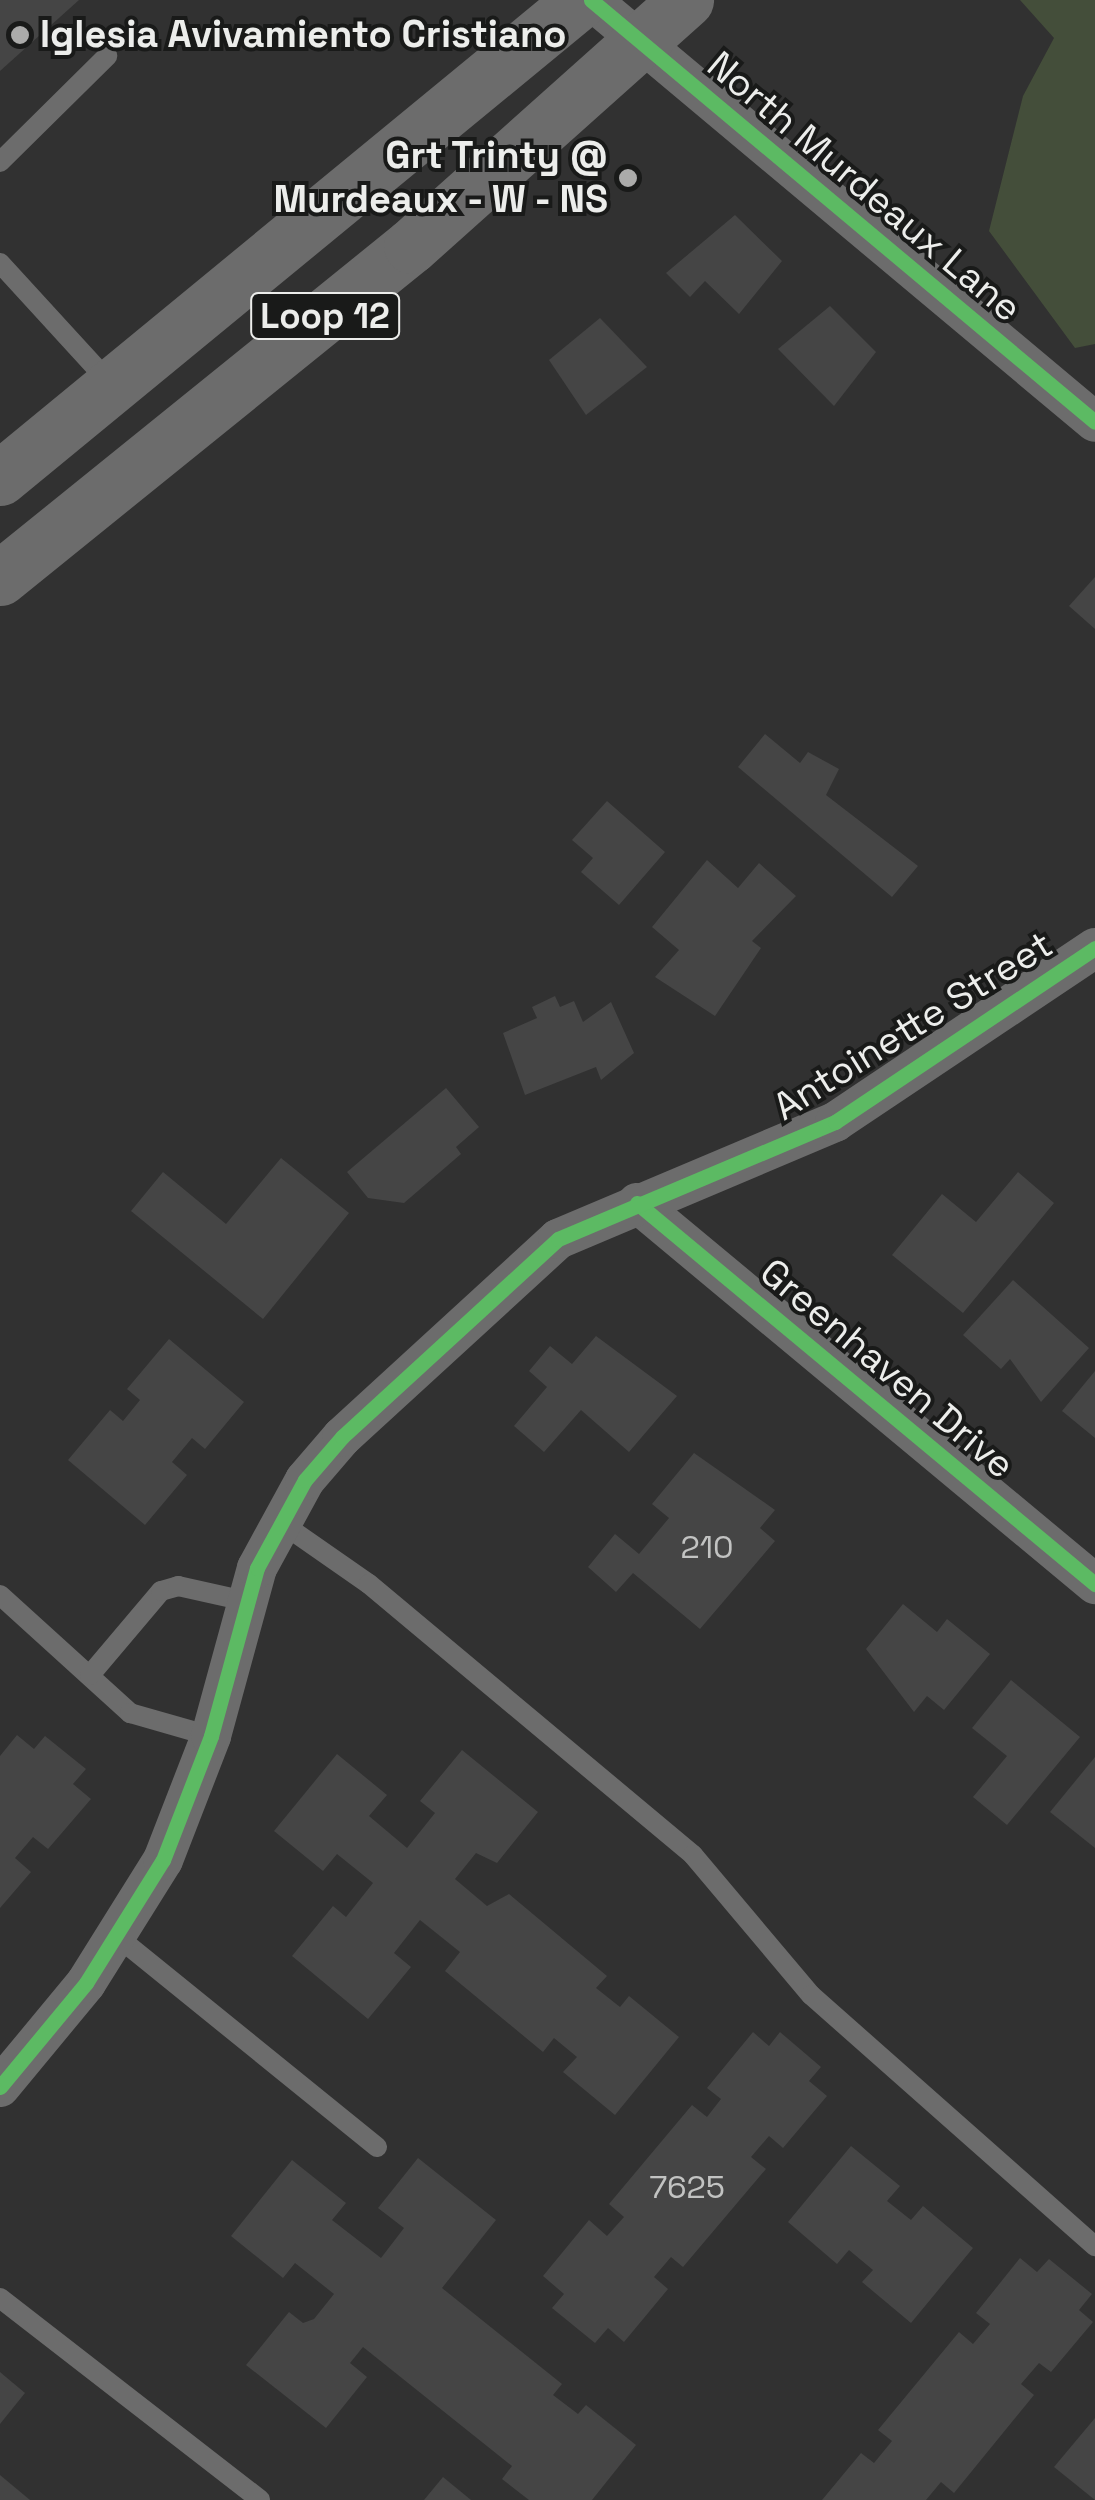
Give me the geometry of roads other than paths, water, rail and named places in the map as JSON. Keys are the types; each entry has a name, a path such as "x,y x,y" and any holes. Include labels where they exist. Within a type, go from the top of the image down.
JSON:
{"main road":[{"name":"Loop 12","path":"0,478 581,0"},
{"name":"Loop 12","path":"0,578 412,246 686,0"}],"street":[{"name":"North Murdeaux Lane","path":"591,0 1095,422"},
{"name":"Antoinette Street","path":"0,2086 118,1938 164,1860 212,1736 245,1602 280,1522 342,1437 496,1287 558,1239 835,1122 1095,948"},
{"name":"Greenhaven Drive","path":"636,1203 1095,1584"}],"lane":[{"path":"0,162 107,56"},
{"path":"0,263 114,388"},
{"path":"280,1522 369,1584 693,1855 811,1995 1095,2246"},
{"path":"90,1675 161,1591 178,1586 245,1602"},
{"path":"0,1595 130,1713 212,1736"},
{"path":"118,1938 377,2147"},
{"path":"0,2298 260,2500"}],"place":[{"name":"Iglesia Avivamiento Cristiano","path":"20,35"},
{"name":"Grt Trinty @ Murdeaux - W - NS","path":"628,178"}]}
